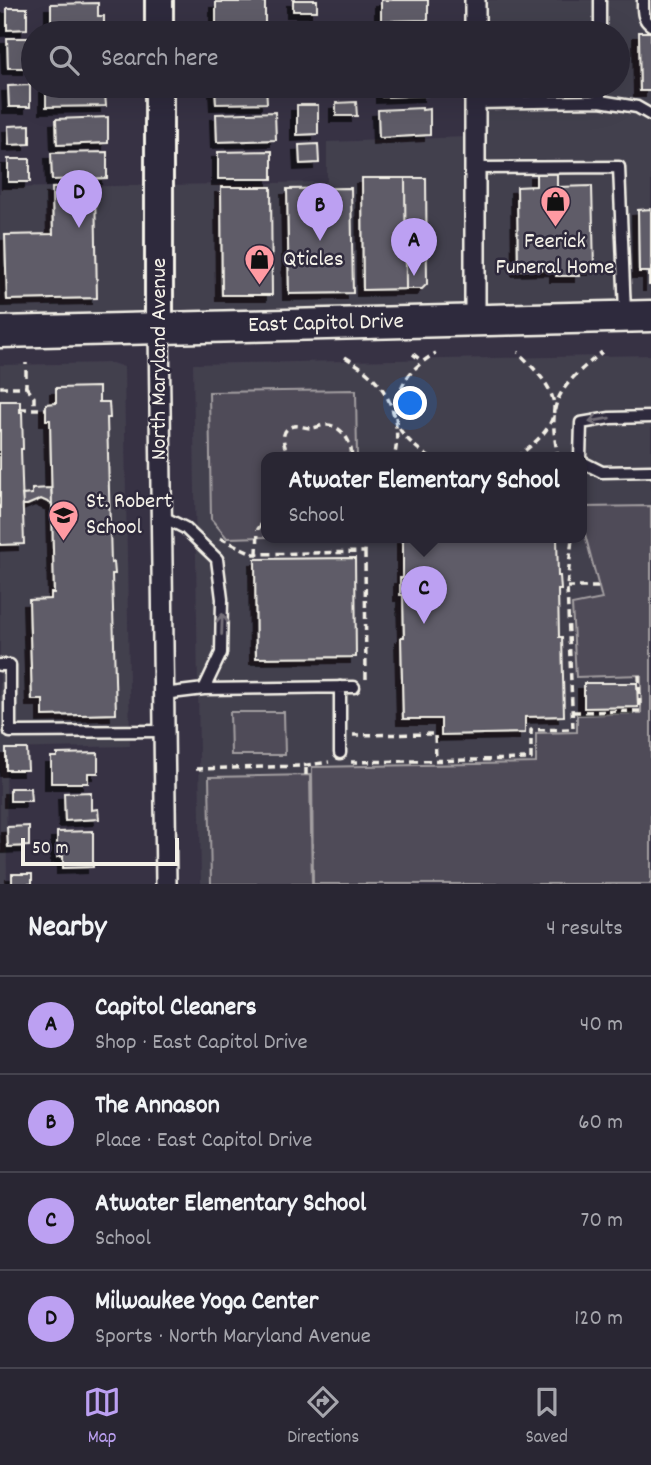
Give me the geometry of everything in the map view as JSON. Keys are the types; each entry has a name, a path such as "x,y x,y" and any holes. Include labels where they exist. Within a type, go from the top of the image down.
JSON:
{"main road":[{"name":"East Capitol Drive","path":"0,332 638,316"}],"street":[{"path":"159,0 159,21"},
{"path":"475,0 475,21"},
{"name":"North Maryland Avenue","path":"159,98 166,884"},
{"path":"475,98 475,320"}],"lane":[{"path":"600,0 600,21"},
{"path":"643,0 643,16 651,25"},
{"path":"538,98 600,101 637,107 651,115"},
{"path":"476,168 619,167 638,316"},
{"path":"581,452 581,423 610,418 651,417"},
{"path":"587,463 602,472 651,471"},
{"path":"161,516 185,528 217,559 222,599 220,653 204,689"},
{"path":"0,665 10,665 5,732 164,731"},
{"path":"340,687 340,759"},
{"path":"163,694 204,689 354,687"}],"path":[{"path":"518,352 541,376 554,397 557,452"},
{"path":"523,452 543,435 562,392 574,376 602,352"},
{"path":"396,452 398,398 405,379 422,361 436,353"},
{"path":"412,354 422,361"},
{"path":"345,357 370,374 389,399 400,430 424,452"},
{"path":"26,363 26,387 34,397 34,409"},
{"path":"0,387 26,387"},
{"path":"20,409 46,409"},
{"path":"288,452 283,444 284,436 288,428 296,425 334,427 348,440 352,452"},
{"path":"257,554 258,529 261,525"},
{"path":"219,538 257,554 365,552"},
{"path":"354,687 366,683 366,543"},
{"path":"197,769 306,765 340,759 531,759 531,730 573,729 567,587 571,543"},
{"path":"567,587 601,587"},
{"path":"573,712 640,711 639,675"},
{"path":"340,736 435,734 436,761"},
{"path":"306,765 306,775"}],"shaded area":[{"path":"475,0 651,0 651,316 0,332 0,188 327,182 327,142 466,137 473,98 630,98 630,21 475,21"},
{"path":"651,355 651,884 201,884 193,364"},
{"name":"St. Robert School","path":"112,363 124,367 130,746 6,749 7,884 0,884 0,365"},
{"path":"356,390 357,452 261,452 261,537 227,538 211,519 209,392"},
{"path":"651,506 651,884 313,884 312,767 536,763 536,733 577,732 577,715 641,713 641,675 576,677 572,605 602,599 587,542 587,507"},
{"path":"230,712 284,712 285,755 231,755"},
{"path":"310,775 312,884 211,884 209,777"}],"building":[{"path":"293,0 317,0 317,11 293,11"},
{"path":"381,0 428,0 428,20 381,21"},
{"path":"216,2 265,2 265,21 216,21"},
{"path":"98,3 98,16 104,16 104,21 51,21 51,4"},
{"path":"7,8 27,8 27,21 21,21 21,29 7,30"},
{"path":"639,32 651,32 651,91 640,91"},
{"path":"7,38 21,38 21,68 8,68"},
{"path":"21,85 21,98 30,98 30,107 9,107 8,86"},
{"path":"46,98 105,98 106,106 46,107"},
{"path":"216,98 267,98 267,103 216,104"},
{"path":"356,102 357,116 336,116 336,103"},
{"path":"297,105 318,105 318,134 297,135"},
{"path":"430,109 430,135 379,138 378,110"},
{"path":"275,112 276,140 217,142 216,114"},
{"path":"108,117 108,143 57,145 56,119"},
{"path":"30,125 30,144 9,145 8,126"},
{"path":"318,144 319,163 300,164 299,145"},
{"path":"272,151 272,179 218,179 218,152"},
{"path":"107,152 107,178 52,180 51,153"},
{"path":"8,159 30,159 30,182 8,182"},
{"name":"Feerick Funeral Home","path":"536,172 557,172 557,187 592,186 594,269 580,269 580,276 556,276 556,269 518,270 517,187 536,186"},
{"path":"362,178 405,178 406,289 363,290"},
{"path":"405,178 426,178 427,284 422,289 406,289"},
{"path":"95,187 97,298 7,300 5,235 53,234 52,188"},
{"path":"221,187 271,187 272,295 222,295"},
{"path":"351,188 353,293 289,294 287,189"},
{"path":"651,209 649,285 649,272 639,272 638,210"},
{"path":"99,387 99,402 109,402 110,418 107,418 111,563 114,562 115,574 112,574 116,714 43,716 43,700 32,700 29,600 51,599 51,593 54,593 50,420 46,420 46,404 56,403 56,388"},
{"path":"0,401 20,401 22,412 24,544 0,545"},
{"path":"51,488 52,504 41,499 23,505 22,495 32,494 32,489"},
{"path":"403,543 557,543 564,716 525,717 525,733 441,735 441,719 403,719 401,637 404,637 400,578 403,578"},
{"path":"355,558 356,657 256,658 255,559"},
{"path":"584,683 637,683 638,707 584,708"},
{"path":"6,749 27,749 28,770 6,770"},
{"path":"98,753 98,773 88,773 88,783 51,783 51,757 57,757 57,754"},
{"path":"10,788 30,788 31,801 10,801"},
{"path":"91,792 91,810 98,809 99,819 65,821 64,793"},
{"path":"29,826 29,846 8,847 7,827"},
{"path":"93,831 93,867 63,868 63,856 57,857 57,832"},
{"path":"12,874 32,874 32,884 12,884"}],"place":[{"name":"Milwaukee Yoga Center","path":"79,228"},
{"name":"Feerick Funeral Home","path":"555,228"},
{"name":"The Annason","path":"320,241"},
{"name":"Capitol Cleaners","path":"414,276"},
{"name":"Qticles","path":"260,287"},
{"name":"St. Robert School","path":"63,542"},
{"name":"Atwater Elementary School","path":"424,624"}]}
